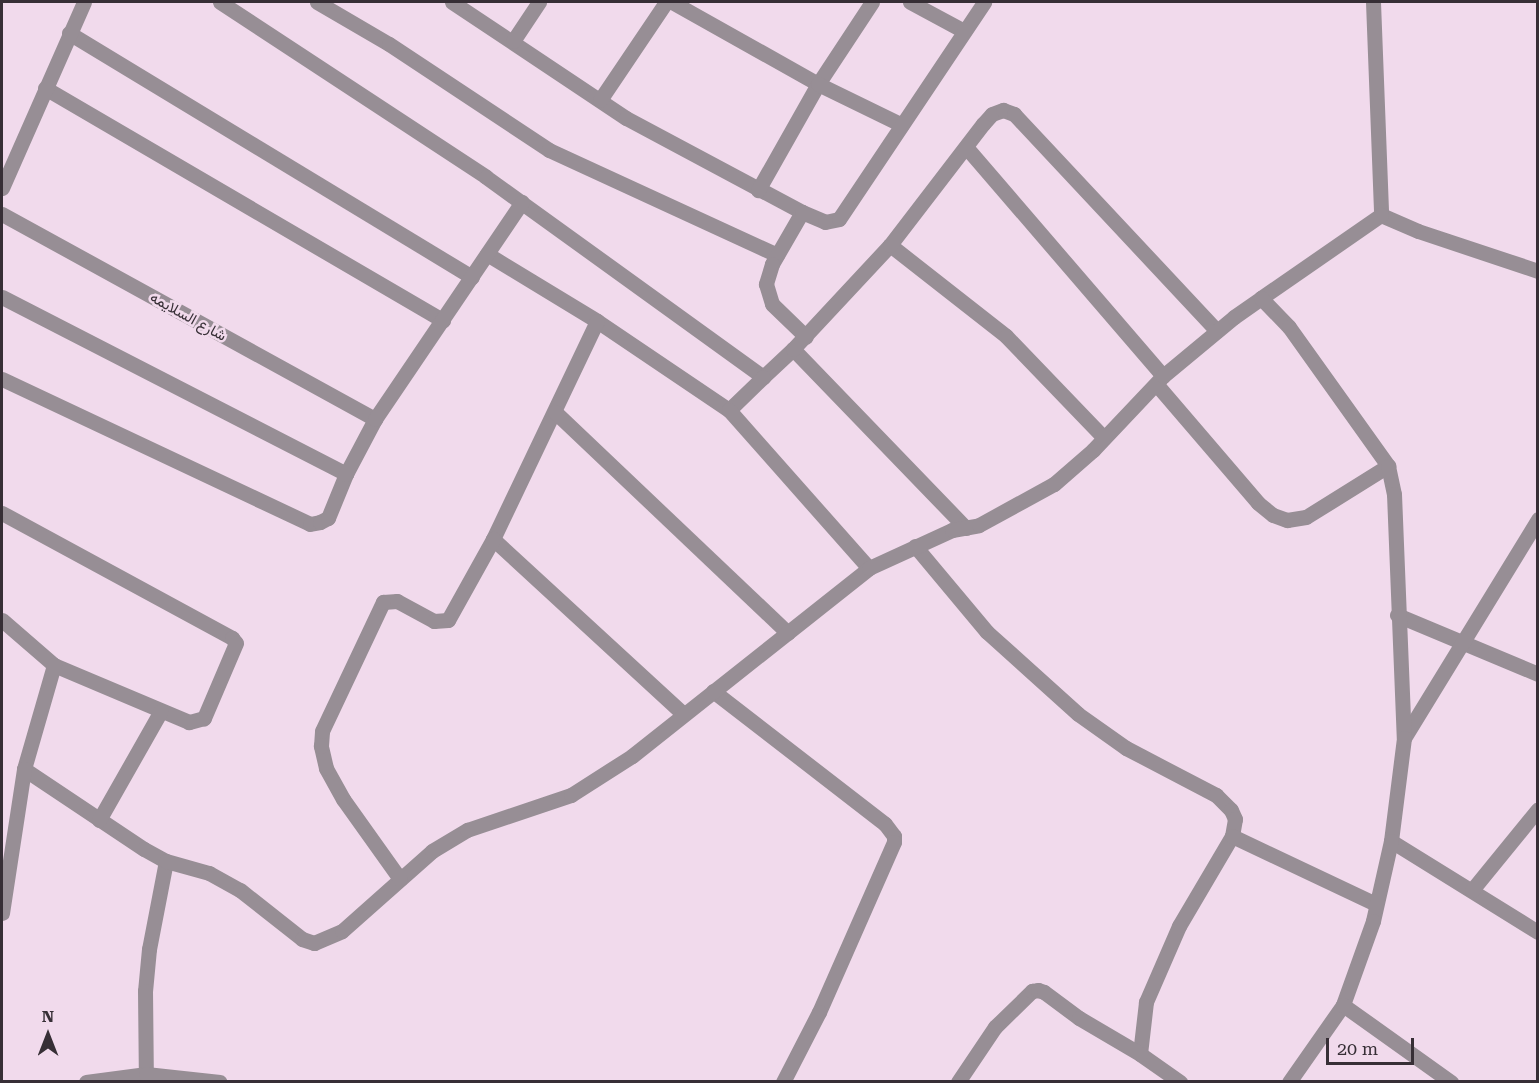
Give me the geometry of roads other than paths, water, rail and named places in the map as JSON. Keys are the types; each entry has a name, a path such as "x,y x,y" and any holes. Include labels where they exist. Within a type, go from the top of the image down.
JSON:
{"street":[{"path":"2,188 84,2"},
{"path":"220,2 522,202 763,376"},
{"path":"317,2 389,44 549,150 777,255"},
{"path":"452,2 600,100 694,156 825,222 839,219 984,2"},
{"path":"513,41 539,2"},
{"path":"600,100 666,2"},
{"path":"672,2 818,84 902,125"},
{"path":"759,190 818,84 872,2"},
{"path":"910,2 964,31"},
{"path":"1373,2 1381,215"},
{"path":"69,33 472,277"},
{"path":"45,88 443,321"},
{"path":"729,410 806,337 890,245 992,114 1003,110 1014,114 1217,330"},
{"path":"966,147 1258,503 1287,520 1306,517 1388,466"},
{"path":"2,378 310,524 328,518 346,474 375,419 522,202"},
{"path":"802,212 777,255 766,284 772,304 806,337"},
{"name":"شارع السلايمه","path":"2,214 375,419"},
{"path":"1381,215 1418,231 1538,271"},
{"path":"24,769 99,820 166,861 209,873 240,890 302,939 314,943 342,931 432,851 466,830 571,795 632,756 869,568 915,546 979,525 1054,484 1104,438 1160,381 1217,330 1381,215"},
{"path":"890,245 1006,336 1104,438"},
{"path":"487,254 597,321 729,410 869,568"},
{"path":"2,297 346,474"},
{"path":"1261,298 1289,327 1388,466 1394,494 1397,615 1404,738 1390,842 1377,904 1343,1005 1289,1082"},
{"path":"400,879 343,800 326,768 321,746 322,731 382,602 397,601 434,621 448,620 493,539 597,321"},
{"path":"793,349 966,528"},
{"path":"555,412 788,633"},
{"path":"2,513 235,640 236,646 204,718 189,722 54,665 2,620"},
{"path":"1404,738 1465,642 1538,519"},
{"path":"493,539 683,714"},
{"path":"915,546 987,632 1078,714 1126,748 1225,802 1235,819 1232,836 1179,926 1153,981 1146,1002 1140,1054"},
{"path":"1397,615 1538,674"},
{"path":"2,913 24,769 54,665"},
{"path":"713,691 885,824 894,836 894,843 819,1012 783,1082"},
{"path":"99,820 161,711"},
{"path":"1472,890 1538,809"},
{"path":"1232,836 1377,904"},
{"path":"1390,842 1538,932"},
{"path":"146,1078 145,991 149,949 166,861"},
{"path":"958,1082 995,1027 1032,991 1038,990 1180,1082"},
{"path":"1343,1005 1451,1082"},
{"path":"86,1082 146,1078 220,1082"}]}
